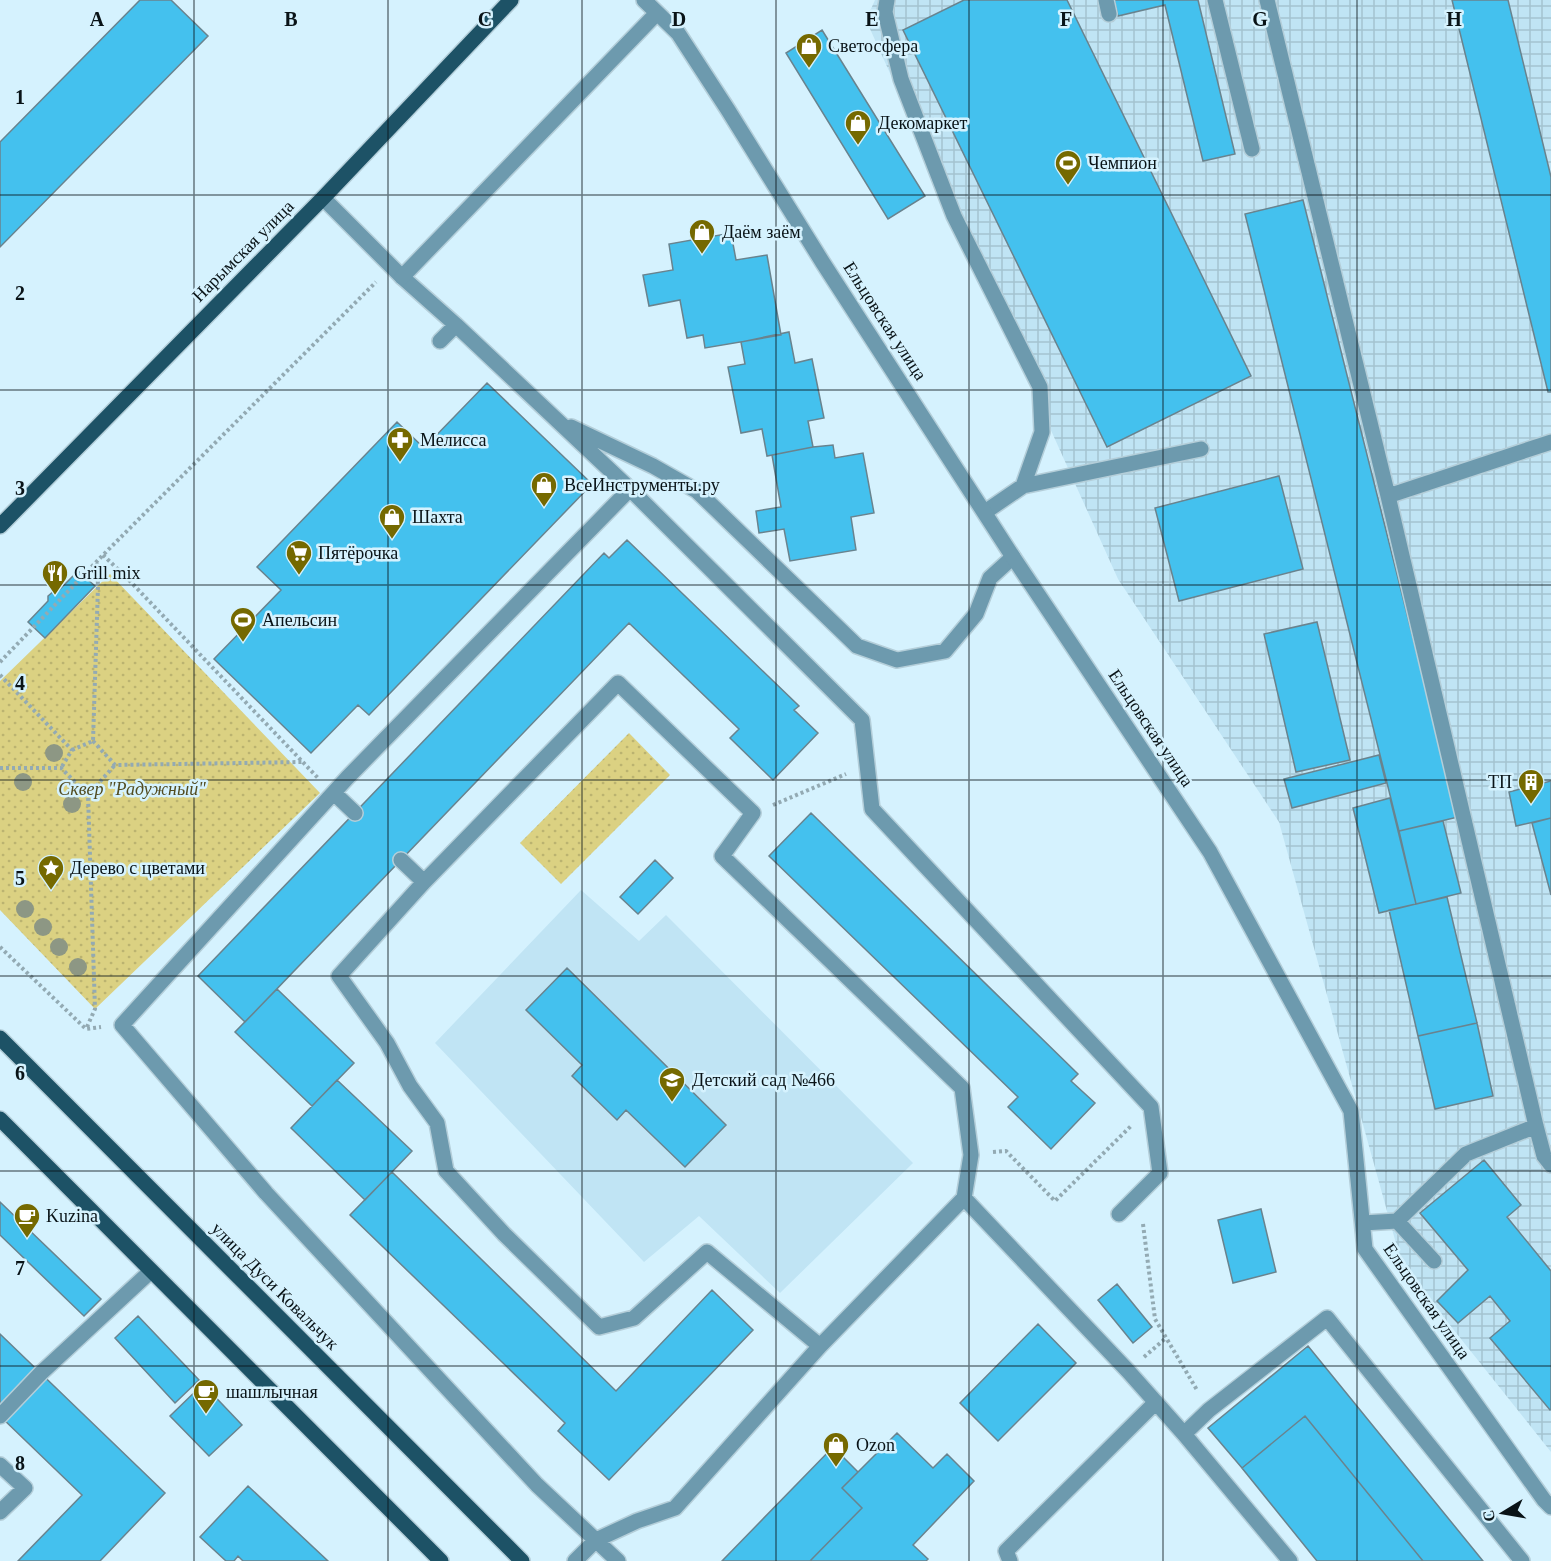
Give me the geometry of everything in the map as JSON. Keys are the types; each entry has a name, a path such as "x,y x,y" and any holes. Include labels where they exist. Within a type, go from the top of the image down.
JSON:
{"main road":[{"name":"Нарымская улица","path":"0,525 323,198 511,0"},
{"name":"улица Дуси Ковальчук","path":"0,1038 522,1561"},
{"path":"0,1119 441,1561"}],"street":[{"name":"Ельцовская улица","path":"644,0 678,33 823,263 1014,557 1210,852 1351,1111 1365,1249 1549,1501"},
{"path":"887,0 885,12 901,79 950,206 1040,387 1042,432 1023,486"},
{"path":"1215,0 1252,148"},
{"path":"1267,0 1388,496 1536,1126 1544,1156 1551,1165"},
{"path":"397,272 657,13"},
{"path":"323,198 397,272 630,489 862,720 872,809 1151,1107 1160,1173 1119,1214"},
{"path":"440,341 456,325"},
{"path":"557,421 653,466 697,491 857,646 897,660 945,651 976,614 990,578 1014,557"},
{"path":"1388,496 1551,442"},
{"path":"985,512 1023,486 1201,448"},
{"path":"618,1561 537,1485 266,1193 122,1025 334,793 630,489"},
{"path":"575,1561 596,1540 637,1521 675,1508 820,1346 964,1198 971,1155 962,1088 722,856 753,813 618,683 424,882 339,976 387,1043 410,1086 437,1123 446,1171 504,1234 599,1327 634,1318 707,1252 820,1346"},
{"path":"334,793 355,813"},
{"path":"401,860 424,882"},
{"path":"1363,1223 1397,1221 1466,1154 1536,1126"},
{"path":"964,1198 1156,1402 1290,1561"},
{"path":"1397,1221 1434,1261"},
{"path":"0,1416 41,1373 151,1271"},
{"path":"1184,1434 1209,1410 1327,1318 1522,1561"},
{"path":"1010,1561 1006,1551 1156,1402"},
{"path":"0,1465 25,1488 0,1512"}],"path":[{"path":"0,662 103,555 397,272"},
{"path":"103,555 334,793"},
{"path":"97,562 93,741 115,765"},
{"path":"0,675 72,750"},
{"path":"62,768 72,750 93,741"},
{"path":"88,795 115,765 304,762"},
{"path":"753,813 867,765"},
{"path":"0,768 62,768 88,795 95,1009 86,1029"},
{"path":"0,948 86,1029 122,1025"},
{"path":"971,1155 1006,1151 1055,1201 1151,1107"},
{"path":"1139,1193 1155,1319 1209,1410"}],"shaded area":[{"path":"875,0 1551,0 1551,1452 1402,1265 1279,822 1118,579 866,20"},
{"name":"Детский сад №466","path":"581,890 639,941 666,915 913,1163 780,1293 699,1216 644,1262 435,1043"}],"green space":[{"name":"Сквер \"Радужный\"","path":"110,574 320,793 95,1009 0,910 0,681"},
{"path":"629,733 670,775 561,884 520,843"}],"building":[{"path":"140,0 171,0 208,36 0,247 0,142"},
{"path":"964,0 1067,0 1251,376 1107,447 903,30"},
{"path":"1114,0 1198,0 1235,154 1203,161 1165,5 1118,16"},
{"path":"1452,0 1508,0 1551,177 1551,392 1548,392"},
{"path":"822,30 925,196 888,219 786,53"},
{"path":"1303,200 1458,817 1399,831 1245,214"},
{"path":"731,233 736,260 767,255 781,335 705,348 703,335 687,338 680,300 649,306 643,275 673,270 669,244"},
{"path":"789,332 795,363 812,359 824,418 808,421 813,447 767,456 762,429 741,433 728,367 745,364 741,342"},
{"path":"487,383 592,484 369,715 358,705 311,753 214,659 281,590 257,567 397,422 424,448"},
{"path":"833,445 835,458 863,453 874,513 851,517 856,550 790,561 784,529 759,533 756,511 781,507 772,455"},
{"path":"1279,476 1303,569 1179,601 1155,508"},
{"path":"627,540 799,706 794,710 818,733 773,780 730,738 739,729 629,623 245,1022 198,976 604,553 609,558"},
{"path":"78,571 95,586 45,638 28,622 48,601 48,596 59,590"},
{"path":"1317,622 1350,760 1296,772 1264,634"},
{"path":"1379,755 1386,783 1292,808 1284,779"},
{"name":"ТП","path":"1551,781 1551,818 1516,826 1509,792"},
{"path":"1390,798 1416,904 1379,913 1353,808"},
{"path":"811,813 1078,1074 1071,1081 1095,1103 1051,1149 1008,1107 1018,1097 769,856"},
{"path":"1551,818 1551,895 1532,823"},
{"path":"1443,821 1461,893 1416,904 1399,831"},
{"path":"655,860 673,878 638,914 620,897"},
{"path":"1447,897 1477,1023 1418,1036 1389,910"},
{"path":"567,968 726,1125 685,1167 626,1110 617,1120 572,1076 582,1065 526,1010"},
{"path":"277,989 354,1063 312,1106 235,1032"},
{"path":"1477,1023 1493,1096 1435,1109 1418,1036"},
{"path":"337,1080 412,1151 365,1200 291,1128"},
{"path":"1484,1160 1521,1205 1507,1217 1551,1271 1550,1410 1490,1338 1510,1321 1490,1296 1458,1323 1437,1301 1468,1270 1420,1213"},
{"path":"392,1172 616,1391 712,1290 753,1330 609,1480 558,1431 565,1423 350,1215"},
{"path":"0,1202 101,1299 84,1316 0,1235"},
{"path":"1261,1209 1276,1272 1233,1283 1218,1220"},
{"path":"1117,1284 1152,1327 1133,1343 1098,1300"},
{"path":"138,1316 199,1380 175,1403 115,1338"},
{"path":"1038,1324 1076,1363 998,1441 960,1403"},
{"path":"0,1334 165,1493 100,1561 18,1561 82,1495 0,1416"},
{"path":"1308,1346 1483,1561 1423,1561 1305,1416 1242,1468 1208,1428"},
{"path":"203,1384 242,1425 209,1456 170,1416"},
{"path":"1305,1416 1423,1561 1317,1561 1242,1468"},
{"path":"897,1433 933,1468 947,1454 974,1481 913,1545 928,1559 926,1561 810,1561 862,1508 842,1488"},
{"path":"833,1447 858,1472 842,1488 862,1508 810,1561 722,1561"},
{"path":"248,1486 328,1561 243,1561 238,1556 234,1561 226,1561 200,1537"}],"place":[{"name":"Светосфера","path":"809,69"},
{"name":"Декомаркет","path":"858,146"},
{"name":"Чемпион","path":"1068,186"},
{"name":"Даём заём","path":"702,255"},
{"name":"Мелисса","path":"400,463"},
{"name":"ВсеИнструменты.ру","path":"544,508"},
{"name":"Шахта","path":"392,540"},
{"name":"Пятёрочка","path":"299,576"},
{"name":"Grill mix","path":"55,596"},
{"name":"Апельсин","path":"243,643"},
{"name":"ТП","path":"1531,805"},
{"name":"Дерево с цветами","path":"51,891"},
{"name":"Детский сад №466","path":"672,1103"},
{"name":"Kuzina","path":"27,1239"},
{"name":"шашлычная","path":"206,1415"},
{"name":"Ozon","path":"836,1468"}]}
